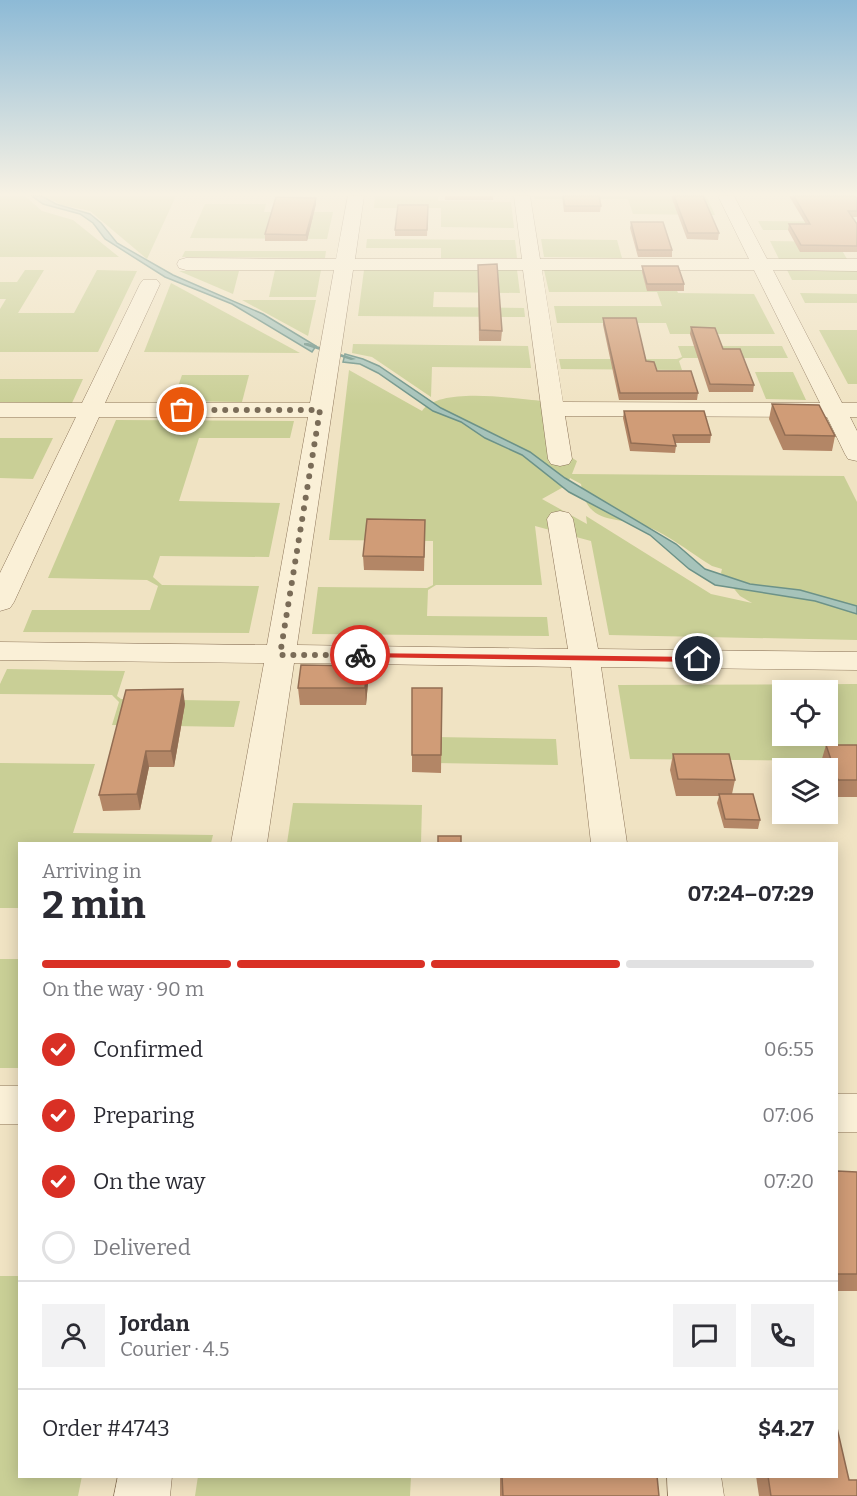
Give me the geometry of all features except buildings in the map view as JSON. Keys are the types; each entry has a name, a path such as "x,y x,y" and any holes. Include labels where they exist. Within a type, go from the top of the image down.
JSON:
{"street":[{"path":"249,842 345,266"},
{"path":"532,266 560,459"},
{"path":"761,266 846,410 857,454"},
{"path":"0,602 150,284"},
{"path":"552,409 846,410"},
{"path":"0,410 320,410"},
{"path":"560,519 585,658 609,842"},
{"path":"0,651 857,661"},
{"path":"0,1105 18,1105"},
{"path":"838,1113 857,1113"},
{"path":"142,1496 145,1478"},
{"path":"694,1478 696,1496"}],"green space":[{"path":"25,270 44,270 18,313 74,313 97,270 137,271 98,352 0,352 0,309 6,299 0,299 0,282 17,282"},
{"path":"275,270 321,270 316,297 269,297"},
{"path":"364,270 517,270 520,293 434,292 433,307 524,308 525,317 358,316"},
{"path":"544,270 668,270 678,293 754,294 775,334 670,334 666,323 557,323 554,306 662,306 657,292 549,292"},
{"path":"787,270 857,271 857,280 792,280"},
{"path":"179,271 239,271 233,294"},
{"path":"171,283 300,353 144,352"},
{"path":"800,293 857,294 857,303 805,303"},
{"path":"242,300 316,300 308,336"},
{"path":"819,330 857,330 857,384 848,384"},
{"path":"353,344 528,346 531,368 432,367 431,397 372,357 352,353"},
{"path":"678,346 782,346 788,358 683,358 679,361 682,370 561,369 559,359 677,359 682,357"},
{"path":"349,370 422,411 431,403 461,396 543,401 548,443 577,461 572,474 844,476 857,502 857,640 609,635 591,541 535,526 542,585 436,585 428,590 427,616 547,617 549,636 312,634 318,587 427,588 433,585 433,541 329,540","holes":["570,478 581,484 584,498 597,514 648,527 663,534 712,566 722,569 721,573 740,596 752,603 711,594 586,516 587,524 542,499 567,485"]},
{"path":"755,372 793,372 806,400 766,399"},
{"path":"182,375 249,375 242,402 173,401"},
{"path":"0,379 83,379 72,403 0,402"},
{"path":"116,420 294,421 290,438 199,438 179,501 280,503 269,557 160,556 153,577 162,585 259,586 249,633 23,632 32,610 150,610 158,586 147,580 48,578"},
{"path":"0,438 53,438 33,479 0,478"},
{"path":"7,669 125,671 117,696 121,699 240,701 234,727 112,725 119,702 112,695 0,694 0,684"},
{"path":"772,684 772,746 838,746 838,684 857,684 857,761 838,761 838,758 772,758 772,760 630,759 618,685"},
{"path":"435,737 556,739 558,765 435,763"},
{"path":"0,763 95,764 73,833 213,835 211,842 18,842 18,908 0,908"},
{"path":"293,803 422,805 421,842 287,842"},
{"path":"0,959 18,959 18,1068 0,1068"},
{"path":"0,1276 18,1276 18,1478 82,1478 78,1496 0,1496"},
{"path":"198,1478 411,1478 410,1496 195,1496"}],"water":[{"path":"147,266 157,266 263,314 316,346 312,352 232,304 165,277"},
{"path":"345,354 379,366 441,408 530,452 565,478 676,544 705,569 750,584 800,590 857,606 857,614 815,601 715,585 689,569 650,535 569,492 522,455 485,438 461,422 433,411 378,373 360,364 343,362"}],"waterway":[{"path":"306,344 353,359"}],"way so far":[{"path":"182,410 320,410 280,655 360,655"}],"route":[{"path":"360,655 698,659"}]}
